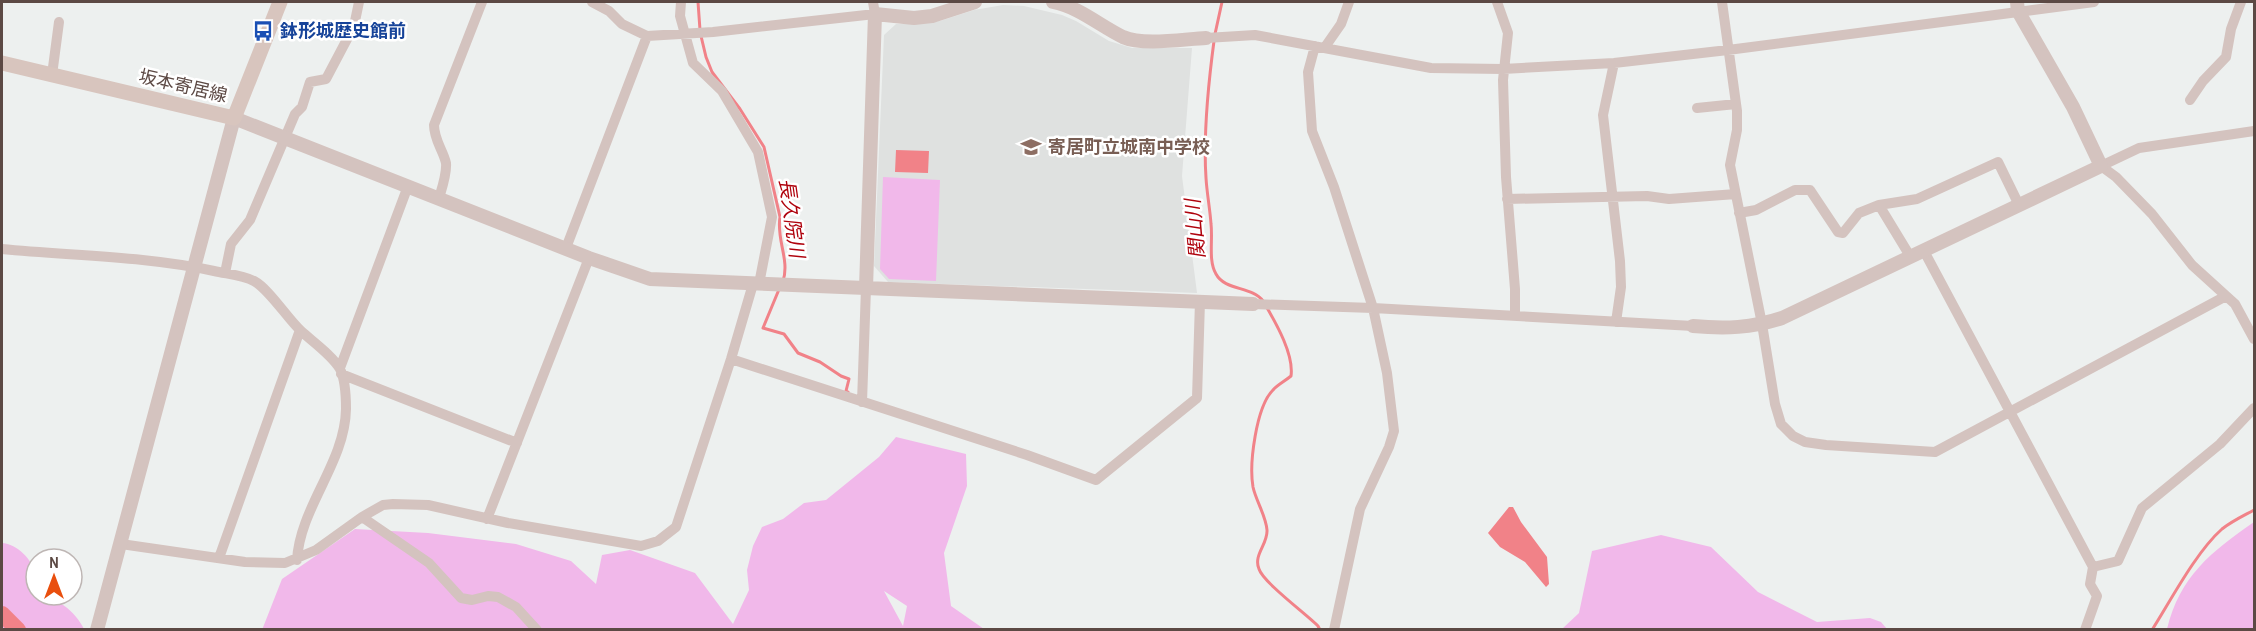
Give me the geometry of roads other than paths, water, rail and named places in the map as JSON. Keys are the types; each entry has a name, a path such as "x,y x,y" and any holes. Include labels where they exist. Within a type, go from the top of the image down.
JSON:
{"main road":[{"name":"坂本寄居線","path":"2,63 234,118 280,2"}],"street":[{"path":"225,273 231,244 250,220 295,114 302,107 310,82 326,79 354,26 359,2"},
{"path":"440,198 446,169 434,135 434,125 482,2"},
{"path":"592,2 609,11 622,24 647,36 713,32 874,8 914,18 932,16 975,2"},
{"path":"121,544 274,564 297,560 316,550 362,517 383,505 393,504 428,505 487,519 641,546 658,541 676,527 756,284 772,217 758,152 722,92 693,63 680,16 681,2"},
{"path":"1057,2 1090,17 1125,38 1148,40 1255,35 1431,68 1503,69 1614,63 1728,50 2017,6 2094,2"},
{"path":"1334,630 1360,509 1389,447 1394,431 1387,373 1373,308 1334,187 1312,131 1308,72 1320,47 1341,24 1349,2"},
{"path":"1497,2 1508,33 1503,69 1507,198 1515,289 1515,316"},
{"path":"1722,2 1736,104 1737,130 1730,165 1739,213 1779,417 1786,430 1805,442 1935,452 2226,296"},
{"path":"2190,100 2203,81 2226,57 2231,29 2241,2"},
{"path":"2017,6 2073,107 2101,166 2116,177 2152,214 2192,265 2235,304 2254,339"},
{"path":"862,402 874,8"},
{"path":"52,75 59,22"},
{"path":"566,248 647,36"},
{"path":"1614,63 1603,115 1614,197 1621,287 1616,322"},
{"path":"1697,108 1736,104"},
{"path":"97,630 234,118 589,258 650,279 1373,308 1723,329 1762,324 1782,318 2139,148 2254,131"},
{"path":"1739,213 1756,210 1794,190 1810,190 1838,232 1843,233 1859,213 1879,205 1917,199 1998,162 2019,205"},
{"path":"297,560 297,549 303,531 344,428 346,409 340,371 408,186"},
{"path":"1507,198 1647,196 1669,199 1736,194"},
{"path":"1879,205 1910,256"},
{"path":"2,249 194,266 252,279 340,371 517,443"},
{"path":"1924,251 2093,567 2090,584 2097,596 2085,630"},
{"path":"487,519 589,258"},
{"path":"731,359 1096,480 1197,398 1200,301"},
{"path":"219,558 300,330"},
{"path":"2093,567 2118,561 2142,508 2220,444 2254,408"},
{"path":"362,517 429,563 461,598 472,600 488,596 498,597 516,607 537,630"}],"waterway":[{"name":"長久院川","path":"698,2 700,30"},
{"name":"関山川","path":"1215,34 1222,2"},
{"name":"長久院川","path":"701,36 712,72 740,109 764,147 780,217 779,225 785,265 783,281"},
{"name":"関山川","path":"1214,41 1205,144 1212,263 1220,279 1258,296 1263,301"},
{"name":"長久院川","path":"780,287 763,328 784,334 798,353 820,362 849,379 846,391 848,392"},
{"name":"関山川","path":"1266,306 1280,331 1287,350 1291,376 1275,388 1267,398 1255,436 1252,465 1253,487 1267,530 1258,564 1262,575 1268,582 1320,630"},
{"path":"2152,630 2193,563 2212,539 2226,526 2254,510"},
{"path":"2,614 18,630"}],"place":[{"name":"鉢形城歴史館前","path":"263,31"},
{"name":"寄居町立城南中学校","path":"1031,147"}]}
